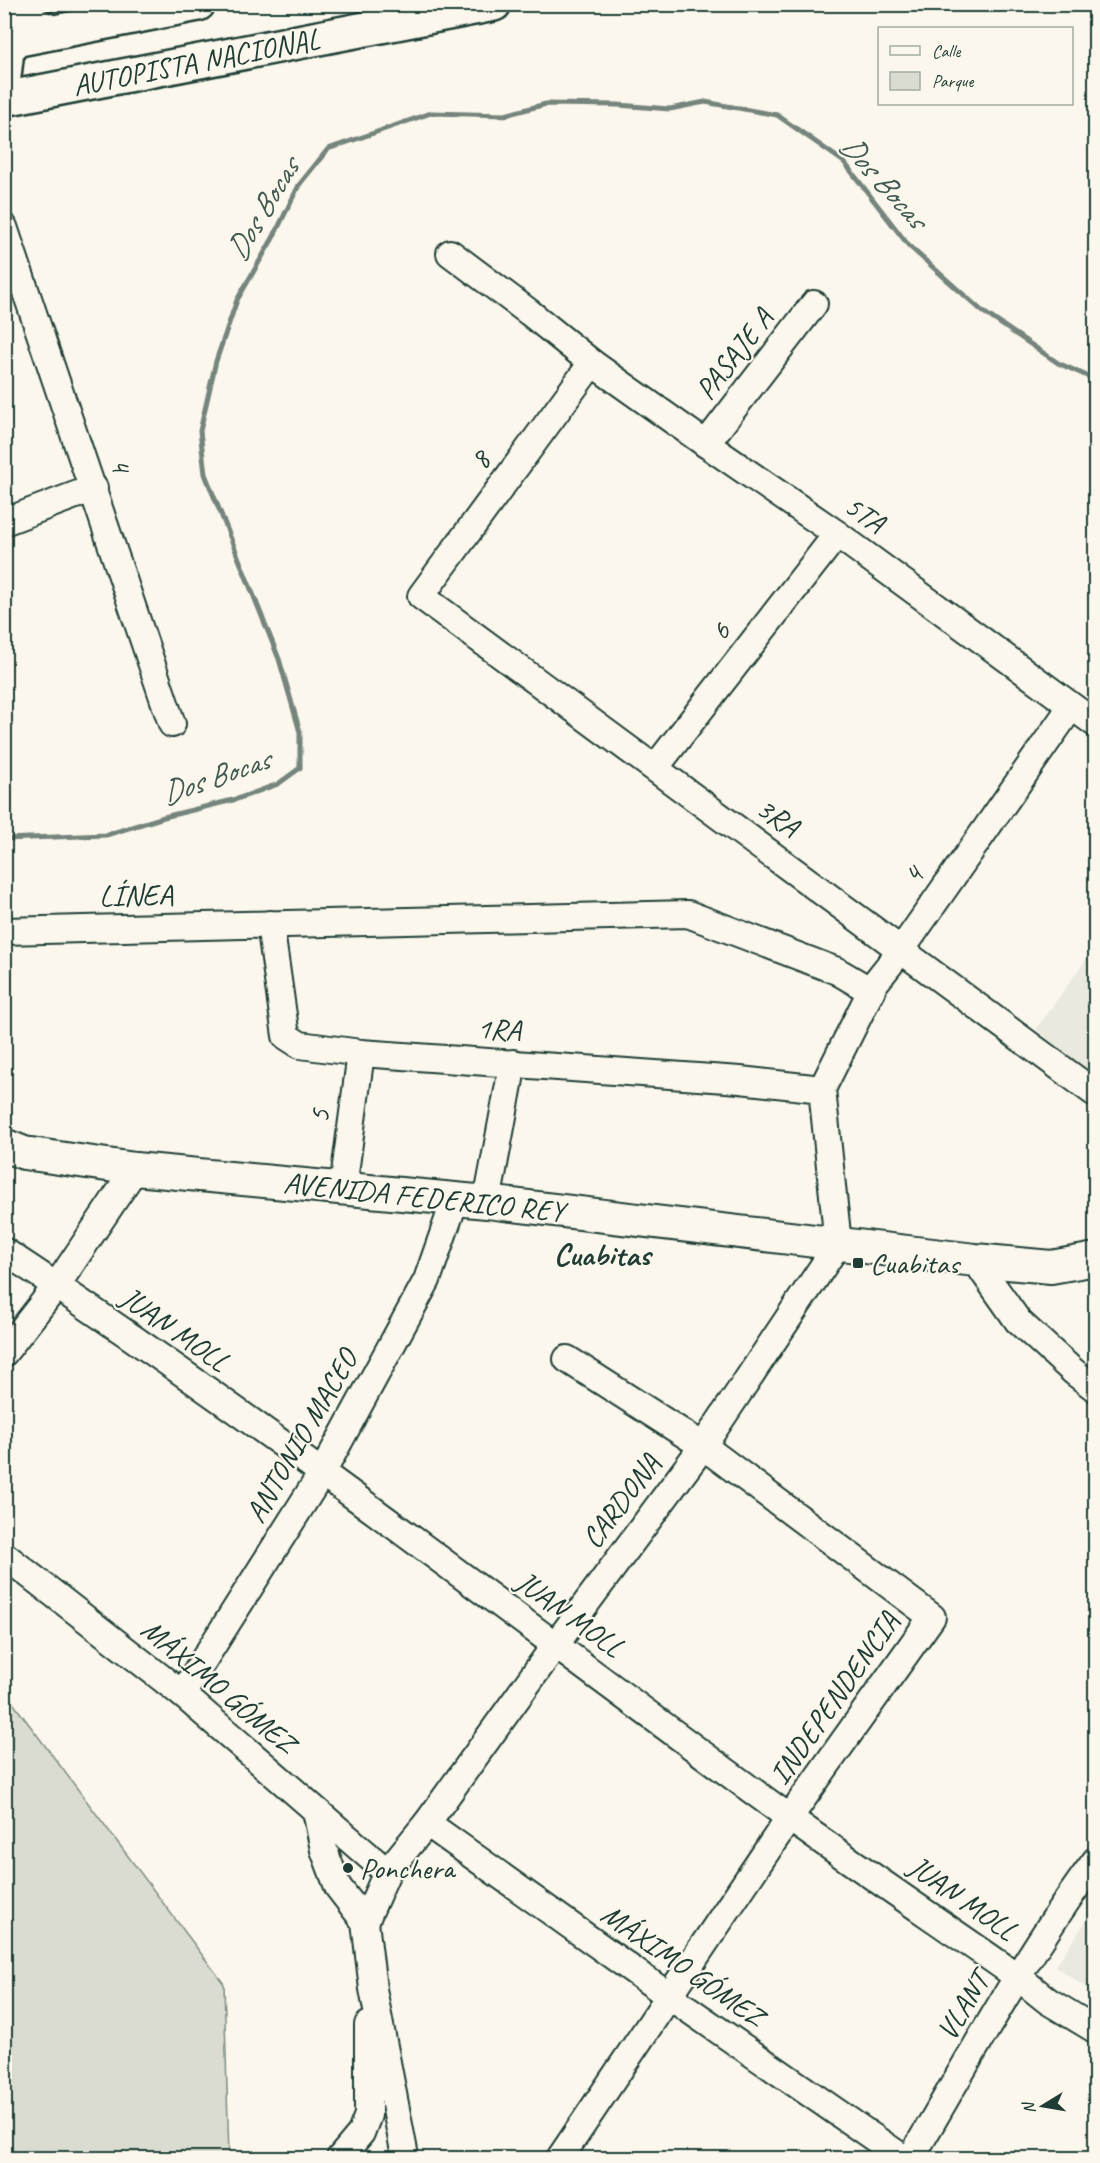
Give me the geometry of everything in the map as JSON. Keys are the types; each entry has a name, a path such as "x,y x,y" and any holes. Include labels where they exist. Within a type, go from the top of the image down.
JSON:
{"highway":[{"name":"AUTOPISTA NACIONAL","path":"5,34 50,32 198,4"},
{"name":"AUTOPISTA NACIONAL","path":"4,99 494,4"},
{"path":"4,76 5,34"}],"main road":[{"name":"AVENIDA FEDERICO REY","path":"4,1145 24,1153 135,1169 487,1202 975,1260 1051,1267 1095,1258"}],"street":[{"name":"4","path":"4,227 172,724"},
{"name":"5TA","path":"450,253 592,363 837,534 1095,724"},
{"name":"PASAJE A","path":"706,444 814,304"},
{"name":"8","path":"421,596 592,363"},
{"path":"4,522 94,488"},
{"name":"6","path":"655,768 837,534"},
{"name":"3RA","path":"421,596 902,949 1095,1094"},
{"name":"4","path":"822,1089 875,983 902,949 1071,707"},
{"name":"LÍNEA","path":"4,931 688,914 837,971 872,991"},
{"name":"1RA","path":"270,924 286,1036 300,1045 361,1053 740,1080 822,1089"},
{"name":"5","path":"343,1188 361,1053"},
{"path":"487,1202 513,1063"},
{"path":"822,1089 838,1244"},
{"path":"4,1353 57,1285 135,1169"},
{"name":"ANTONIO MACEO","path":"182,1695 322,1473 428,1280 455,1200"},
{"name":"CARDONA","path":"365,1922 387,1872 427,1823 555,1644 703,1446 838,1244"},
{"name":"JUAN MOLL","path":"4,1251 57,1285 322,1473 789,1818 1018,1977 1048,2001 1095,2030"},
{"path":"975,1260 1018,1321 1095,1389"},
{"name":"INDEPENDENCIA","path":"560,2158 789,1818 932,1617 703,1446 567,1359"},
{"name":"MÁXIMO GÓMEZ","path":"4,1555 182,1695 387,1872"},
{"path":"316,1811 324,1850 338,1887 365,1922 373,1989 404,2151 403,2158"},
{"name":"MÁXIMO GÓMEZ","path":"427,1823 903,2158"},
{"name":"VLANT","path":"911,2158 1018,1977 1095,1860"},
{"path":"340,2158 361,2133 368,2115 368,2014 373,1989"}],"shaded area":[{"path":"1095,947 1095,1079 1036,1029"},
{"path":"1095,1909 1095,1994 1055,1966"}],"green space":[{"path":"4,1691 224,1984 229,2158 5,2158"}],"waterway":[{"name":"Dos Bocas","path":"4,839 106,835 164,817 237,799 278,784 300,768 300,732 279,659 205,474 200,431 216,361 237,300 273,238 299,185 328,149 431,113 505,115 546,104 618,105 670,109 705,102 777,115 844,162 909,246 982,311 1058,363 1096,380"}],"place":[{"name":"Cuabitas","path":"858,1263"},
{"name":"Ponchera","path":"348,1868"}],"district":[{"name":"Cuabitas","path":"602,1254"}]}
